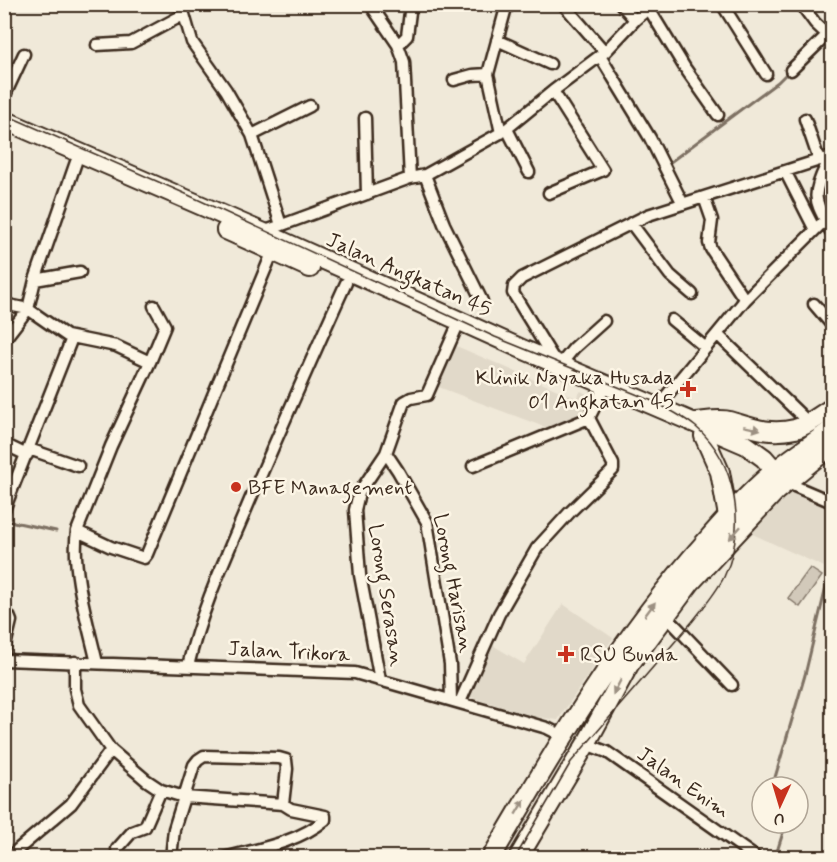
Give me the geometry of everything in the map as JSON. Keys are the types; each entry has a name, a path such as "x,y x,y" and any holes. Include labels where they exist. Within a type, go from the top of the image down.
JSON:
{"main road":[{"name":"Jalan Angkatan 45","path":"4,120 658,406 699,429"},
{"name":"Jalan Angkatan 45","path":"4,131 273,252 602,392 746,445 764,458 775,481"},
{"path":"728,516 720,472 699,429 728,420 769,432 795,429 832,408"},
{"path":"518,858 586,744 629,665 691,582 775,481 832,429"},
{"path":"491,858 563,736 620,649 673,578 728,516 775,481 832,445"}],"street":[{"path":"370,4 398,45 404,62 410,178"},
{"path":"398,45 407,36 411,4"},
{"path":"507,4 488,74 504,131 529,172"},
{"path":"563,4 603,54 650,138 683,204"},
{"path":"621,4 635,21"},
{"path":"722,4 766,74"},
{"path":"791,70 827,35 801,4"},
{"path":"262,232 410,178 425,175 504,131 603,54 651,7 685,68 718,115"},
{"path":"97,45 131,43 182,10 192,42 226,90 252,135 281,225"},
{"path":"497,40 550,64"},
{"path":"4,97 24,54"},
{"path":"454,80 488,74"},
{"path":"549,193 603,170 553,91"},
{"path":"252,135 310,106"},
{"path":"365,118 367,194"},
{"path":"805,119 819,160"},
{"path":"604,321 558,364 513,293 514,286 522,278 648,215 832,156"},
{"path":"4,340 28,309 35,280 76,162"},
{"path":"832,164 826,166 816,185 816,201 832,234"},
{"path":"785,171 814,230"},
{"path":"425,175 444,224 482,301"},
{"path":"704,197 712,220 709,243 711,249 745,300"},
{"path":"658,406 745,300 825,220"},
{"path":"631,223 670,275 692,294"},
{"path":"77,531 138,557 144,558 147,554 273,252"},
{"path":"35,280 80,272"},
{"path":"189,666 196,633 213,585 296,390 346,283"},
{"path":"4,304 28,309 72,338 116,346 150,362"},
{"path":"814,304 832,325"},
{"path":"97,663 74,548 77,531 111,446 165,326 154,306"},
{"path":"672,320 706,348"},
{"path":"386,453 404,402 427,395 456,330"},
{"path":"717,334 809,423"},
{"path":"4,510 72,338"},
{"path":"473,466 589,418 602,392"},
{"path":"455,701 499,614 537,548 613,470 613,464 589,418"},
{"path":"4,444 78,466"},
{"name":"Lorong Serasan","path":"380,680 360,575 355,510 359,493 386,453"},
{"name":"Lorong Harisan","path":"386,453 427,522 455,701"},
{"path":"775,481 832,502"},
{"path":"4,614 12,621 4,650"},
{"path":"666,616 732,685"},
{"name":"Jalan Trikora","path":"4,660 355,673 547,728 563,736"},
{"path":"75,662 75,689 79,705 111,750 161,790 184,797 283,804 291,809 321,814 326,818 313,830 282,842 224,858"},
{"name":"Jalan Enim","path":"586,744 607,752 751,856"},
{"path":"16,851 71,804 111,750"},
{"path":"171,858 174,829 194,765 204,756 285,760 288,764 283,804"},
{"path":"117,849 132,832 145,827 161,790"}],"shaded area":[{"path":"454,345 576,398 581,391 590,396 582,413 547,428 436,386"},
{"path":"788,488 832,506 832,529 824,567 746,531"},
{"path":"810,568 822,576 800,607 788,598"},
{"name":"RSU Bunda","path":"563,604 613,638 558,720 537,717 466,696 489,643 524,664"}],"waterway":[{"path":"826,31 832,25"},
{"path":"669,163 778,82 789,71"},
{"path":"4,520 56,531"},
{"path":"776,775 805,675 832,562"},
{"path":"775,858 782,835"}],"tram line":[{"path":"4,114 186,194 495,337 667,408 696,427 721,458 729,477 736,518 731,558 724,577 692,622 571,762 515,858"}],"place":[{"name":"Klinik Nayaka Husada 01 Angkatan 45","path":"688,389"},
{"name":"BFE Management","path":"236,487"},
{"name":"RSU Bunda","path":"566,654"}]}
